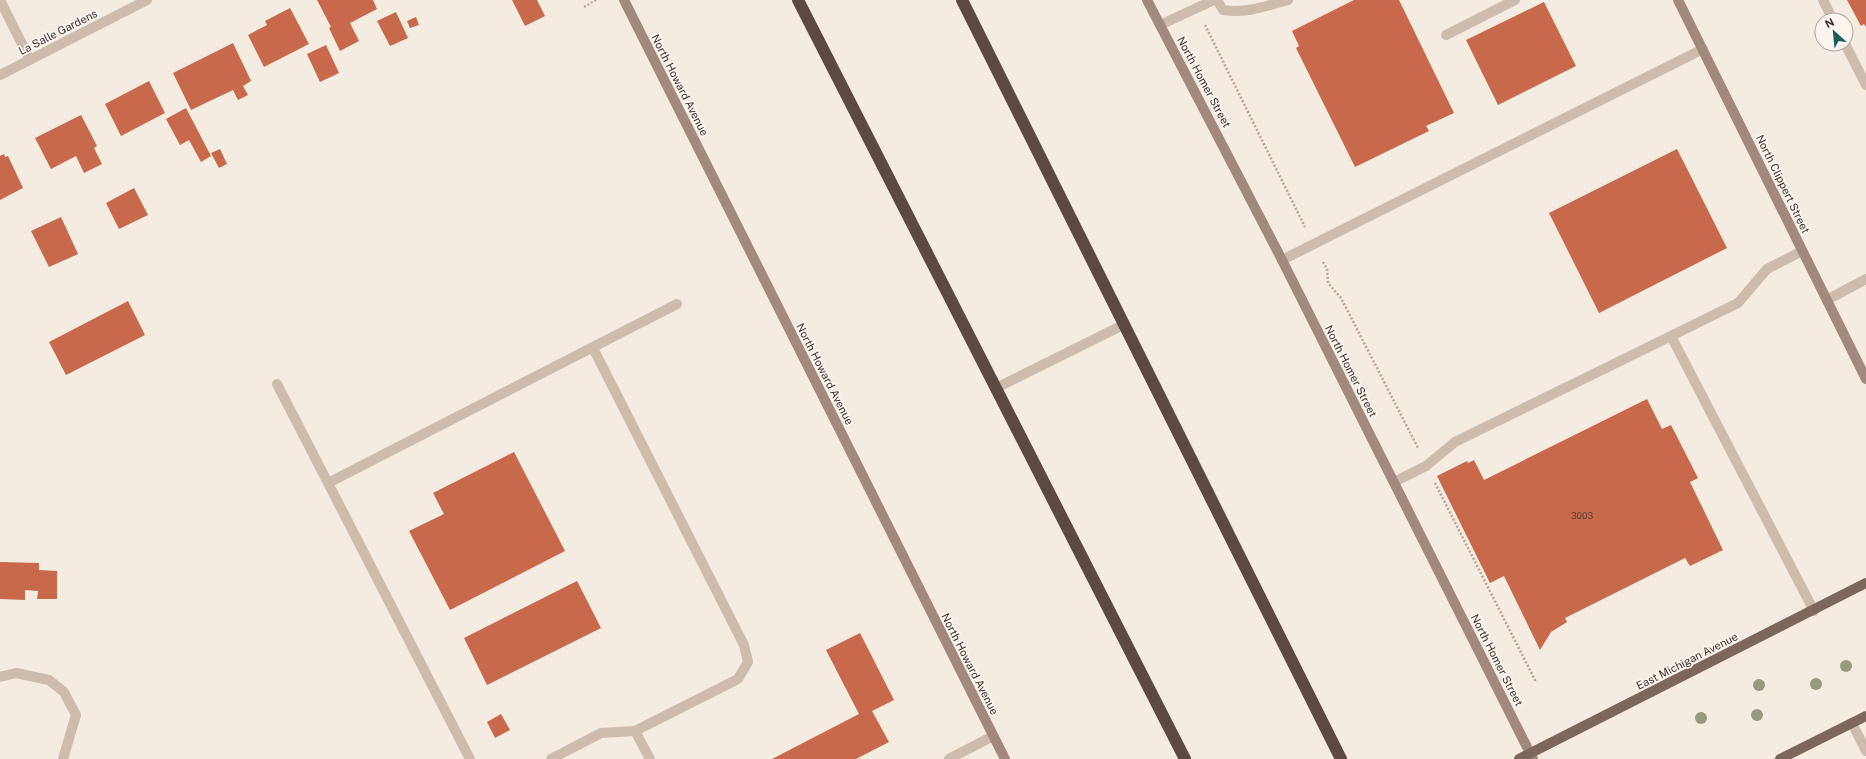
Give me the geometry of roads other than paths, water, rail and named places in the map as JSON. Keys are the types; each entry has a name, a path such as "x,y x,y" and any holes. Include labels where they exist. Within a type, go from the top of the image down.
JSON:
{"highway":[{"path":"798,0 1185,759"},
{"path":"962,0 1341,759"}],"main road":[{"name":"East Michigan Avenue","path":"1519,759 1532,756 1866,583"},
{"path":"1782,759 1866,716"}],"street":[{"path":"0,0 30,60"},
{"name":"La Salle Gardens","path":"0,75 147,0"},
{"name":"North Howard Avenue","path":"624,0 1005,759"},
{"name":"North Homer Street","path":"1147,0 1282,260 1532,756"},
{"path":"1160,25 1216,0 1223,10 1245,11 1288,0"},
{"path":"1245,11 1261,0"},
{"path":"1446,35 1515,0"},
{"name":"North Clippert Street","path":"1678,0 1866,379"},
{"path":"1823,0 1829,12"},
{"path":"1282,260 1703,49"},
{"path":"1849,52 1866,85"},
{"path":"1394,482 1426,466 1456,442 1738,302 1767,269 1802,251"},
{"path":"1827,300 1866,279"},
{"path":"328,483 677,304"},
{"path":"996,388 1125,324"},
{"path":"1671,336 1814,611"},
{"path":"551,759 601,733 635,731 738,679 748,662 744,644 593,348"},
{"path":"277,384 470,759"},
{"path":"0,677 16,673 49,680 64,692 76,714 63,759"},
{"path":"1852,722 1866,751"},
{"path":"635,731 650,759"},
{"path":"949,759 993,736"}]}
